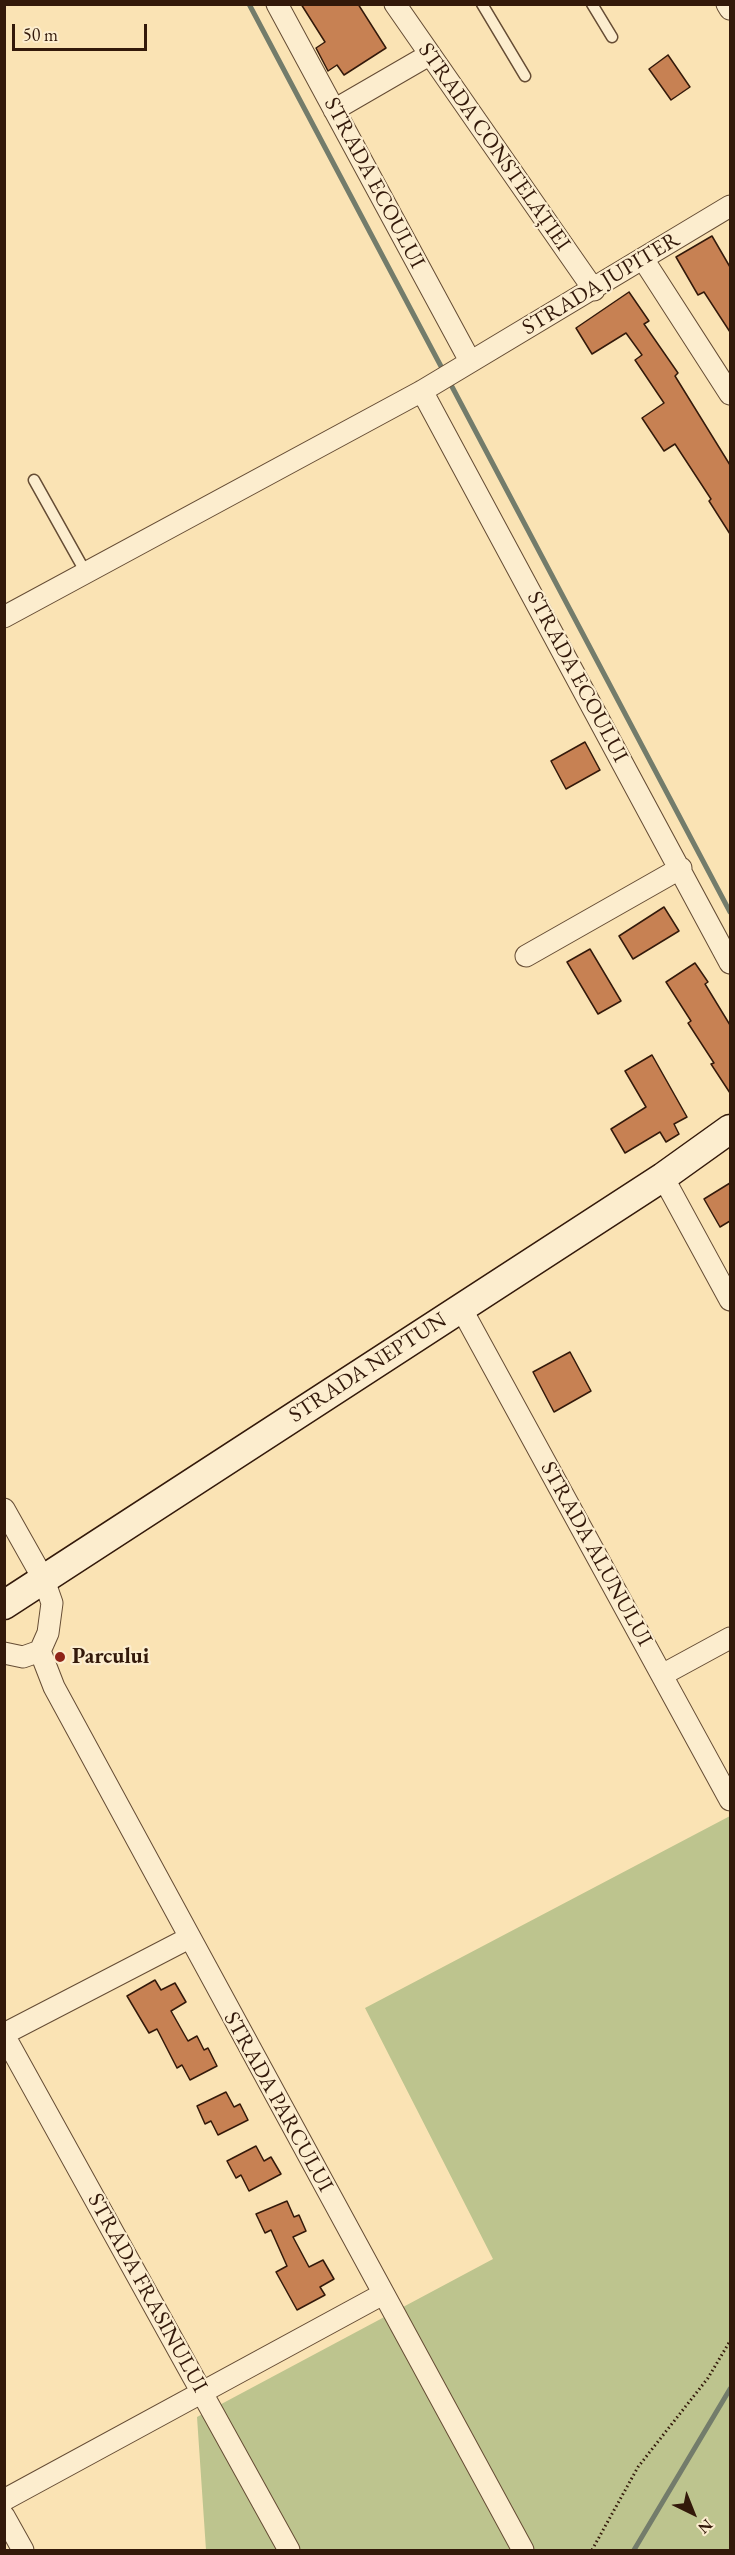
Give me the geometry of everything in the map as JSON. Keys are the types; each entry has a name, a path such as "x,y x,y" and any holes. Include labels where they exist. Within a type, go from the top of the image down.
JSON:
{"street":[{"name":"STRADA ECOULUI","path":"277,4 470,361"},
{"name":"STRADA CONSTELAȚIEI","path":"395,4 594,290"},
{"path":"727,4 730,9"},
{"path":"334,110 429,55"},
{"name":"STRADA JUPITER","path":"4,617 422,391 594,290 730,206"},
{"path":"643,259 730,394"},
{"name":"STRADA ECOULUI","path":"422,391 681,868 730,963"},
{"path":"526,956 681,868"},
{"name":"STRADA NEPTUN","path":"4,1605 663,1177 730,1128"},
{"path":"663,1177 730,1300"},
{"name":"STRADA ALUNULUI","path":"460,1308 730,1800"},
{"path":"4,1509 44,1580 52,1603 48,1633 40,1651 23,1656 4,1653"},
{"path":"662,1675 730,1638"},
{"name":"STRADA PARCULUI","path":"40,1651 54,1687 523,2550"},
{"path":"4,2035 189,1938"},
{"name":"STRADA FRASINULUI","path":"4,2035 289,2550"},
{"path":"4,2500 383,2294"},
{"path":"4,2516 23,2550"}],"lane":[{"path":"482,4 525,76"},
{"path":"592,4 612,37"},
{"path":"34,480 86,573"}],"path":[{"path":"592,2550 638,2467 708,2378 730,2341"}],"green space":[{"path":"730,1816 730,2550 206,2550 197,2417 493,2259 365,2008"}],"building":[{"path":"301,4 358,4 386,48 344,75 337,65 328,71 316,48 325,42"},
{"path":"668,55 690,87 671,100 649,69"},
{"path":"712,236 730,267 730,332 704,292 698,295 676,257"},
{"path":"629,292 649,321 644,324 678,373 675,376 730,465 730,534 709,501 711,499 675,444 664,451 642,418 664,403 635,360 642,355 626,333 592,354 576,328"},
{"path":"585,742 600,770 566,789 551,761"},
{"path":"664,907 679,931 633,959 619,936"},
{"path":"590,949 621,1001 598,1014 567,962"},
{"path":"695,963 708,982 705,984 730,1025 730,1093 688,1023 691,1021 666,982"},
{"path":"652,1055 687,1117 674,1124 679,1134 666,1142 660,1132 625,1153 611,1129 646,1107 625,1071"},
{"path":"730,1183 730,1221 720,1227 704,1199"},
{"path":"570,1352 591,1391 554,1412 533,1372"},
{"path":"155,1980 161,1990 175,1983 186,2002 171,2011 188,2041 197,2036 204,2050 208,2048 217,2066 190,2080 182,2065 177,2068 157,2029 149,2033 127,1996"},
{"path":"226,2092 234,2107 240,2104 248,2120 218,2135 211,2121 205,2124 197,2106"},
{"path":"256,2146 264,2161 271,2157 281,2174 249,2191 241,2175 236,2178 227,2161"},
{"path":"287,2201 294,2217 299,2215 306,2231 293,2237 309,2267 323,2260 334,2279 320,2287 325,2295 297,2310 276,2272 287,2266 271,2230 265,2233 256,2214"}],"waterway":[{"path":"249,4 444,372"},
{"path":"449,381 730,912"},
{"path":"634,2550 730,2389"}],"place":[{"name":"Parcului","path":"60,1657"}]}
